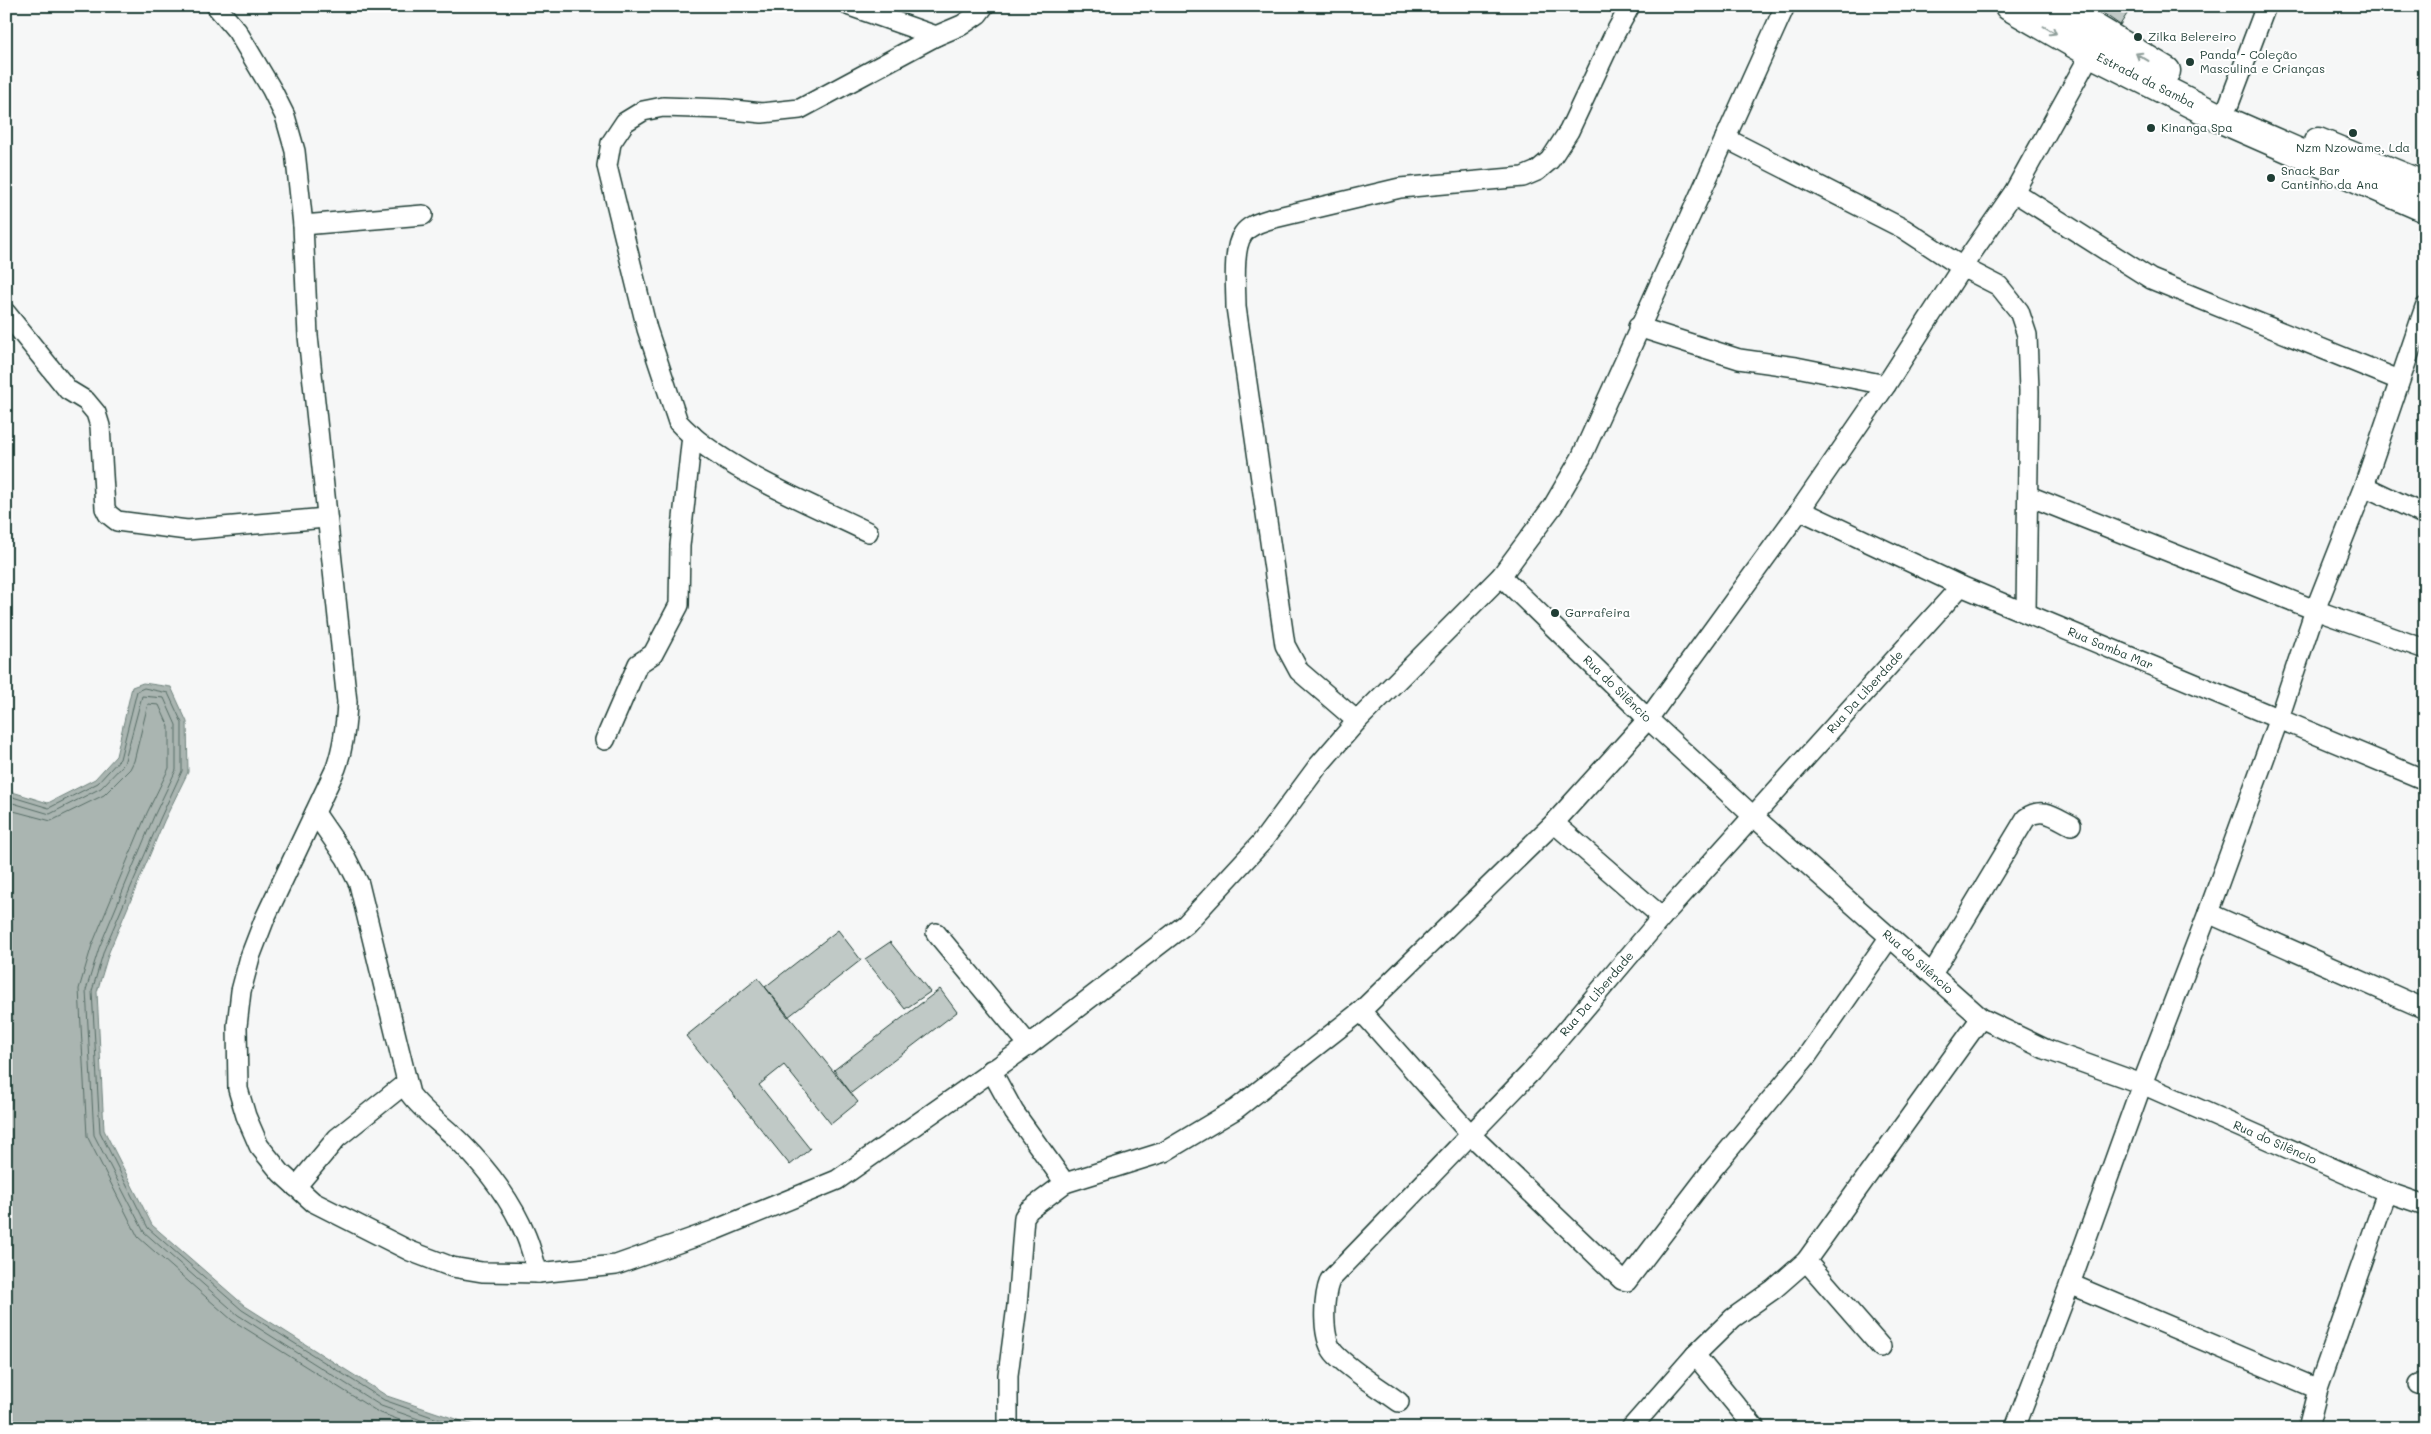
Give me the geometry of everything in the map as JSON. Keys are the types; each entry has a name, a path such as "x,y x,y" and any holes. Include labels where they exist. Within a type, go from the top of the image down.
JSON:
{"main road":[{"name":"Estrada da Samba","path":"2009,6 2091,53 2226,121 2425,208"},
{"name":"Estrada da Samba","path":"2058,6 2155,65 2229,104 2425,186"}],"street":[{"path":"216,6 257,61 284,116 295,151 303,224 308,336 326,518 344,662 347,719 343,749 315,813 264,918 250,956 241,990 237,1026 238,1089 246,1116 259,1146 281,1173 313,1202 410,1251 452,1267 482,1272 538,1273 616,1265 715,1230 837,1180 1029,1045 1186,924 1261,843 1318,766 1357,720 1501,576 1553,506 1581,458 1638,327 1786,6"},
{"path":"850,6 936,36"},
{"path":"868,532 731,463 692,436 678,422 647,329 614,200 607,166 611,143 625,122 643,111 663,108 724,109 762,113 800,109 936,36 962,25 978,14 984,6"},
{"path":"1357,720 1299,671 1285,645 1236,308 1236,252 1242,234 1252,225 1270,219 1400,188 1523,177 1537,172 1550,160 1569,131 1613,37 1630,6"},
{"path":"2229,104 2266,6"},
{"path":"1008,1428 1008,1375 1017,1306 1024,1217 1029,1210 1065,1183 1164,1152 1236,1109 1361,1011 1554,823 1648,719 1800,510 1886,385 1962,267 2014,192 2091,53"},
{"path":"1725,138 1904,229 1962,267 1999,286 2020,311 2027,334 2029,496 2026,612"},
{"path":"2014,192 2151,279 2399,380"},
{"path":"303,224 423,215"},
{"path":"2018,1426 2142,1084 2208,913 2279,718 2315,610 2364,486 2425,307"},
{"path":"6,313 68,390 86,401 96,413 100,426 105,508 108,514 117,521 187,530 326,518"},
{"path":"1638,327 1739,359 1796,367 1886,385"},
{"path":"605,740 638,664 653,654 680,605 680,546 692,436"},
{"path":"2364,486 2425,515"},
{"path":"2029,496 2315,610 2425,649"},
{"name":"Rua Samba Mar","path":"1800,510 1961,586 2425,780"},
{"name":"Rua do Silêncio","path":"1501,576 1648,719 1753,816 1889,938 1982,1018 2045,1049 2142,1084 2387,1192 2425,1205"},
{"name":"Rua Da Liberdade","path":"1399,1402 1335,1354 1329,1340 1324,1306 1330,1280 1531,1072 1662,917 1961,586"},
{"path":"1932,974 2026,818 2034,812 2042,811 2071,825"},
{"path":"315,813 346,858 359,884 410,1094 419,1106 462,1144 491,1177 517,1217 527,1237 538,1273"},
{"path":"1554,823 1662,917"},
{"path":"2208,913 2425,1009"},
{"path":"936,933 1029,1045"},
{"path":"1361,1011 1471,1135 1622,1280 1627,1281 1711,1171 1807,1056 1889,938"},
{"path":"1630,1428 1695,1355 1733,1318 1774,1289 1806,1261 1982,1018"},
{"path":"992,1070 1019,1120 1065,1183"},
{"path":"296,1187 337,1138 406,1083"},
{"path":"2308,1428 2318,1389 2387,1192"},
{"path":"1806,1261 1881,1347"},
{"path":"2070,1284 2318,1389"},
{"path":"1695,1355 1755,1428"}],"water":[{"path":"143,683 171,687 187,722 188,772 164,821 109,952 97,992 104,1130 152,1225 245,1306 387,1396 482,1428 6,1428 6,790 48,803 95,779 116,756 132,687"}],"building":[{"path":"2093,6 2132,6 2120,25"},
{"path":"838,930 861,960 788,1017 765,987"},
{"path":"890,942 930,992 905,1009 865,959"},
{"path":"758,978 858,1102 831,1124 784,1065 759,1085 810,1149 790,1165 686,1036"},
{"path":"940,989 957,1012 851,1093 834,1070"}],"place":[{"name":"Zilka Belereiro","path":"2138,37"},
{"name":"Panda - Coleção Masculina e Crianças","path":"2190,62"},
{"name":"Kinanga Spa","path":"2151,128"},
{"name":"Nzm Nzowame, Lda","path":"2353,133"},
{"name":"Snack Bar Cantinho da Ana","path":"2271,178"},
{"name":"Garrafeira","path":"1555,613"}]}
